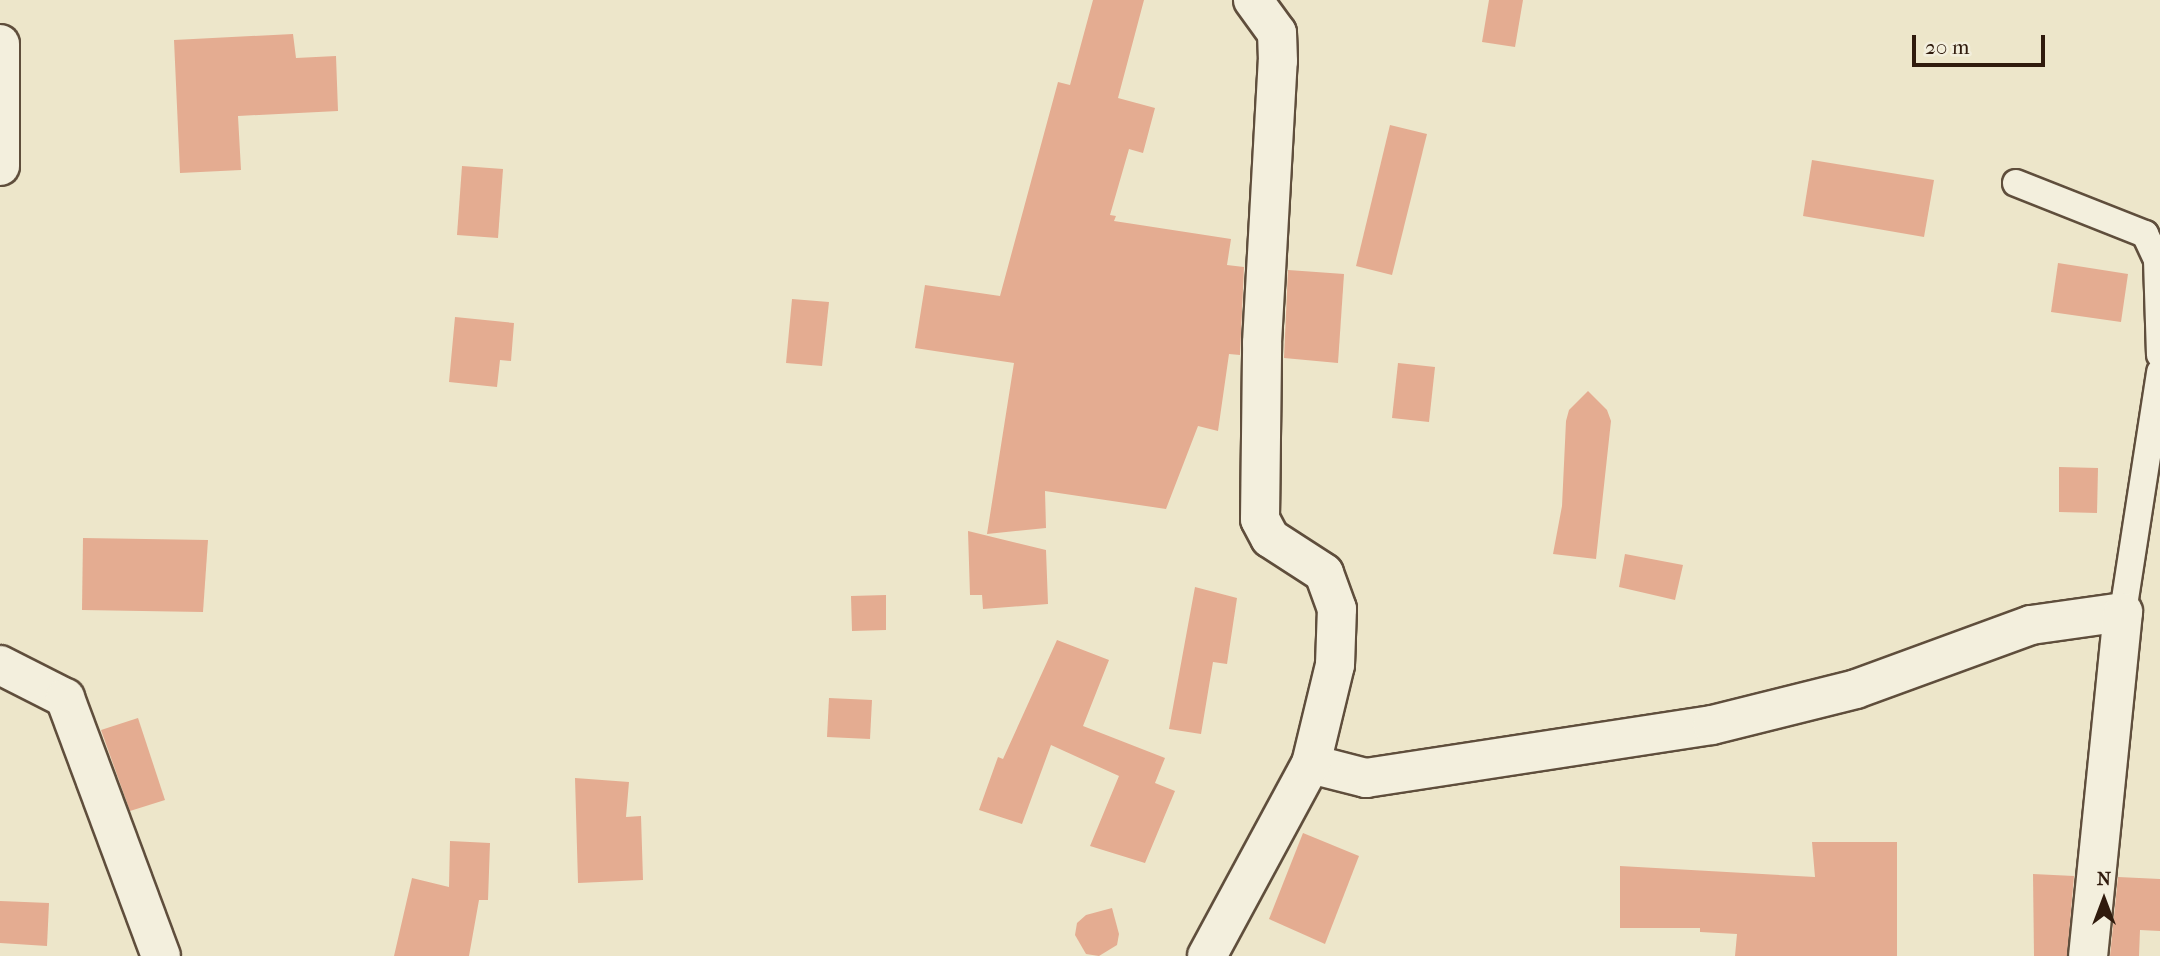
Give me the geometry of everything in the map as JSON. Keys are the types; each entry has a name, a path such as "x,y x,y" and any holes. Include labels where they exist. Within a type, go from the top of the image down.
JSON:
{"street":[{"path":"1208,956 1311,764 1335,665 1337,609 1324,573 1270,538 1260,519 1262,343 1278,61 1277,33 1253,0"},
{"path":"0,44 0,166"},
{"path":"1311,764 1366,778 1712,725 1856,689 2031,625 2123,612 2088,956"},
{"path":"0,665 65,698 161,956"}],"lane":[{"path":"2016,183 2145,234 2157,260 2160,355"},
{"path":"2123,612 2160,372"}],"building":[{"path":"1093,0 1144,0 1118,98 1155,108 1143,153 1129,149 1110,215 1116,216 1114,221 1231,239 1227,265 1244,267 1240,355 1229,354 1218,431 1198,426 1166,509 1045,491 1046,528 987,534 1014,363 915,348 925,285 1000,296 1058,82 1070,85"},
{"path":"1489,0 1523,0 1515,47 1482,42"},
{"path":"293,34 296,58 336,56 338,111 238,116 241,170 180,173 174,40"},
{"path":"1390,125 1427,134 1392,275 1356,266"},
{"path":"1812,160 1934,180 1924,237 1803,216"},
{"path":"462,166 503,169 498,238 457,235"},
{"path":"2058,263 2128,274 2121,322 2051,312"},
{"path":"1288,270 1344,274 1338,363 1284,358"},
{"path":"792,299 829,302 822,366 786,363"},
{"path":"455,317 514,323 511,361 500,360 497,387 449,382"},
{"path":"1398,363 1435,367 1429,422 1392,418"},
{"path":"1588,391 1607,410 1611,421 1596,559 1553,554 1562,506 1566,421 1569,410"},
{"path":"2059,467 2098,468 2097,513 2059,512"},
{"path":"968,531 1046,550 1048,604 983,609 982,595 970,595"},
{"path":"83,538 208,540 203,612 82,610"},
{"path":"1625,554 1683,565 1675,600 1619,587"},
{"path":"1195,587 1237,598 1227,664 1213,662 1201,734 1169,729"},
{"path":"886,595 886,630 852,631 851,596"},
{"path":"1057,640 1109,660 1083,726 1165,758 1155,783 1175,791 1145,863 1090,846 1119,776 1051,745 1022,824 979,810 998,757 1003,759"},
{"path":"829,698 872,700 870,739 827,737"},
{"path":"138,718 165,800 130,811 101,730"},
{"path":"575,778 629,782 626,817 641,816 643,880 578,883"},
{"path":"1303,833 1359,856 1325,944 1269,919"},
{"path":"450,841 490,843 488,900 479,900 469,956 394,956 412,878 449,887"},
{"path":"1812,842 1897,842 1897,956 1735,956 1737,934 1700,932 1700,928 1620,928 1620,866 1815,877"},
{"path":"2033,874 2074,876 2067,956 2034,956"},
{"path":"2118,877 2160,879 2160,931 2140,930 2139,956 2110,956"},
{"path":"0,901 49,903 47,946 0,943"},
{"path":"1112,908 1119,934 1117,945 1099,956 1086,954 1075,935 1077,923 1086,915"}]}
